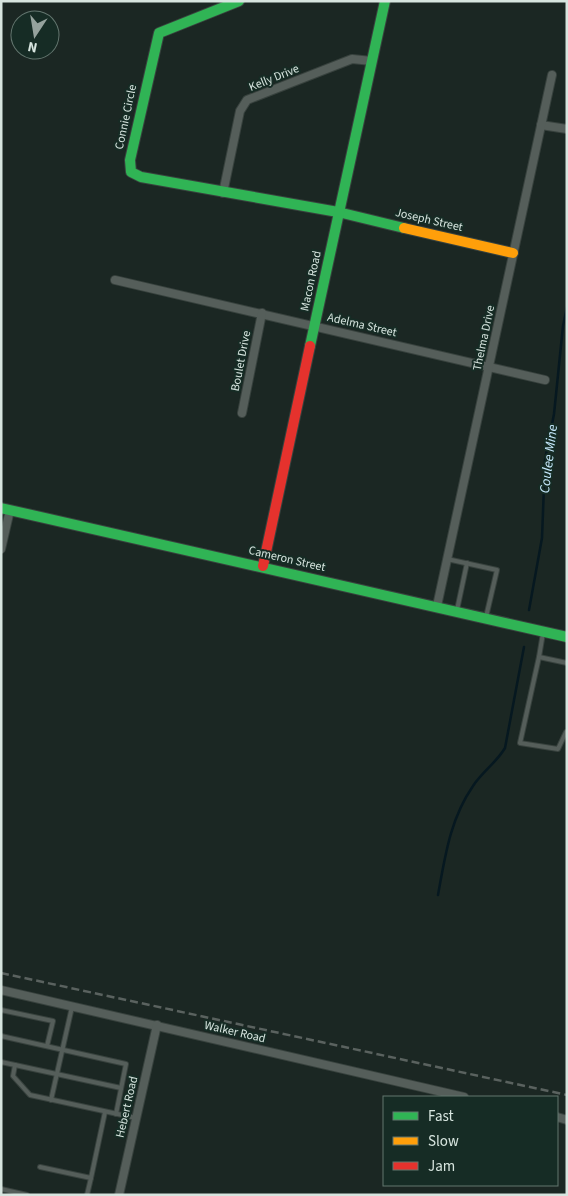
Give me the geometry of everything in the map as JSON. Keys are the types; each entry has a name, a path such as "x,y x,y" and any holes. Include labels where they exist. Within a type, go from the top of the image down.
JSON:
{"street":[{"name":"Connie Circle","path":"239,1 159,33 154,44 130,160 131,172 141,176 223,193 338,212"},
{"name":"Macon Road","path":"263,566 385,1"},
{"name":"Kelly Drive","path":"223,193 240,111 247,100 352,59 372,61"},
{"name":"Thelma Drive","path":"437,606 552,75"},
{"path":"541,125 567,129"},
{"name":"Joseph Street","path":"338,212 514,253"},
{"name":"Adelma Street","path":"115,280 545,380"},
{"name":"Boulet Drive","path":"242,414 262,313"},
{"path":"1,549 6,509"},
{"name":"Cameron Street","path":"6,509 263,566 567,637"},
{"name":"Walker Road","path":"1,990 460,1096"},
{"name":"Hebert Road","path":"119,1195 157,1025"}],"lane":[{"path":"447,559 496,570 486,617"},
{"path":"457,611 467,563"},
{"path":"544,631 520,743 558,749 567,727"},
{"path":"539,657 567,663"},
{"path":"51,1100 72,1006"},
{"path":"1,1010 53,1022 47,1046"},
{"path":"1,1036 126,1064 116,1114"},
{"path":"1,1062 121,1088"},
{"path":"15,1065 13,1076 20,1087 30,1095 136,1118"},
{"path":"87,1195 106,1112"},
{"path":"40,1167 90,1178"},
{"path":"1,1189 27,1195"}],"waterway":[{"name":"Coulee Mine","path":"529,610 542,538 545,460 554,414 563,326 567,307"},
{"name":"Coulee Mine","path":"438,895 450,839 459,812 477,781 505,748 524,647"}],"railway":[{"path":"1,973 567,1095"}],"traffic: fast":[{"path":"239,1 159,33 130,160 131,172 141,177 338,212 404,228"},
{"path":"310,346 385,1"},
{"path":"1,508 567,637"}],"traffic: slow":[{"path":"404,228 513,253"}],"traffic: jam":[{"path":"263,566 310,346"}]}
